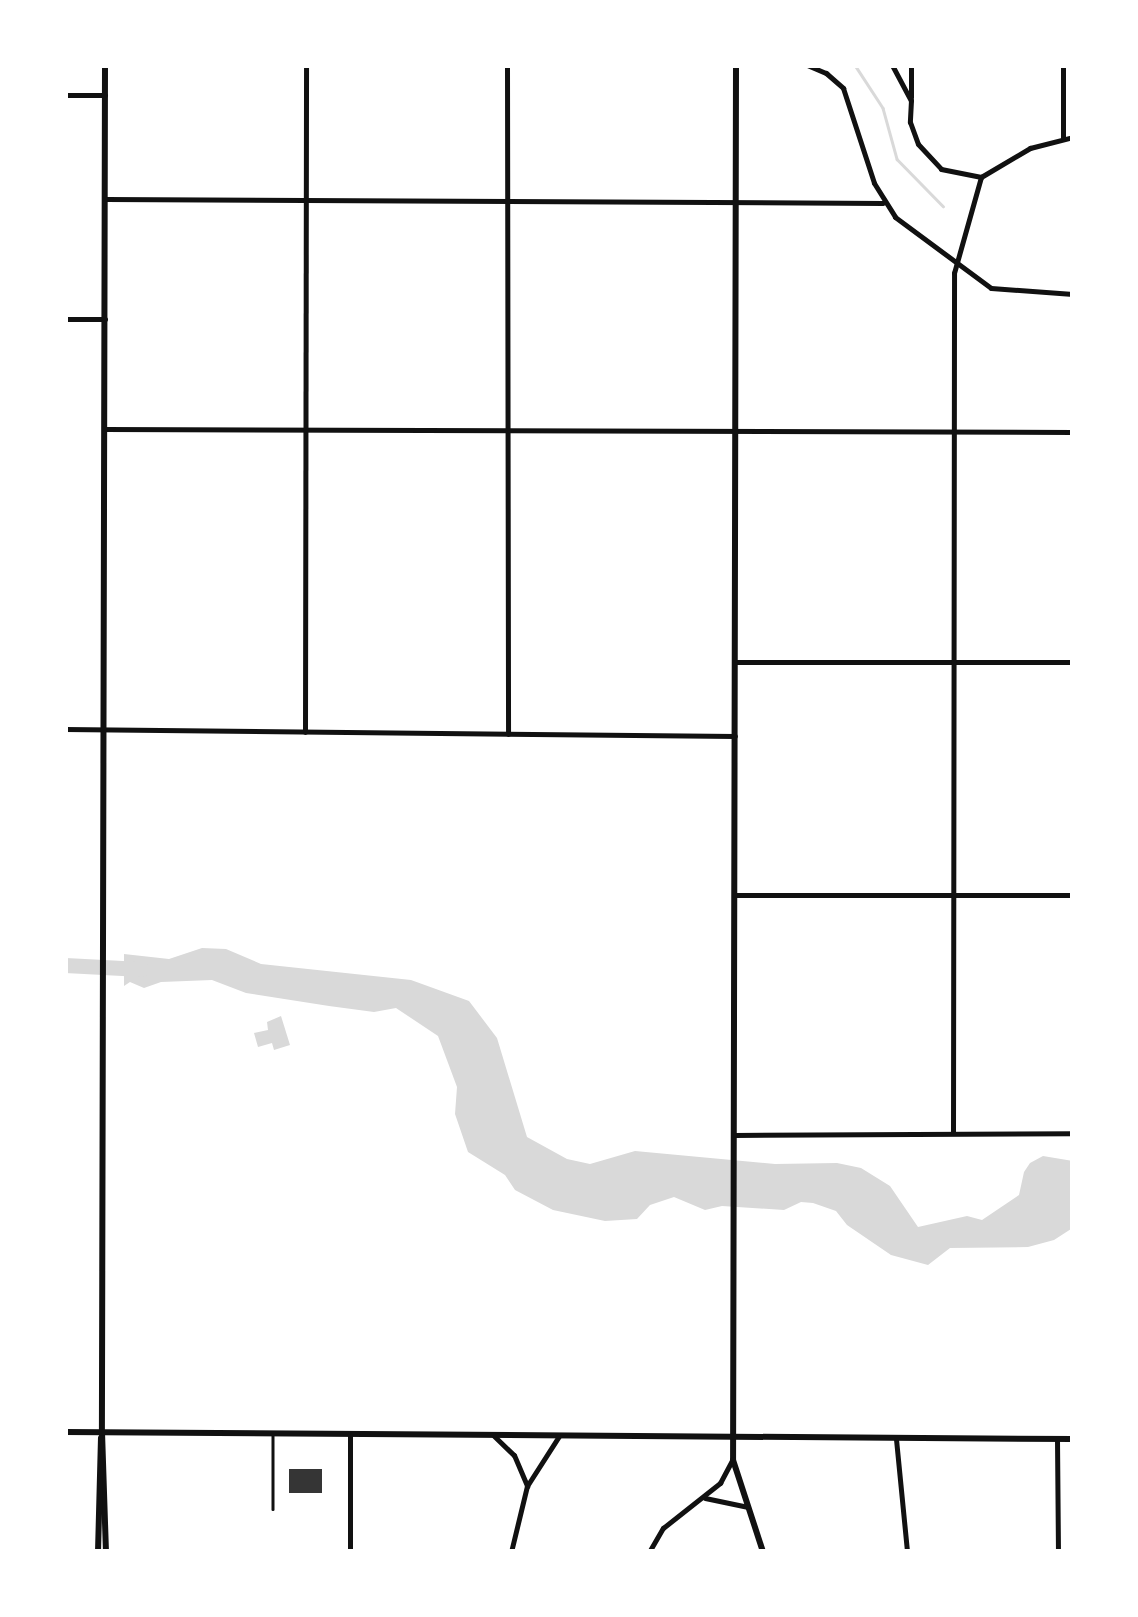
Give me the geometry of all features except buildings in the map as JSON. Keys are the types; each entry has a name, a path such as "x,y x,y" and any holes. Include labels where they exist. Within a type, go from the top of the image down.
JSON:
{"main road":[{"path":"105,65 102,1432 106,1552"},
{"path":"736,65 732,1460 763,1552"},
{"path":"65,1432 1073,1440"},
{"path":"98,1552 98,1454 102,1432"}],"street":[{"path":"305,733 306,65"},
{"path":"508,65 508,734"},
{"path":"807,65 826,73 843,88 883,203 955,263 992,288 1073,294"},
{"path":"892,65 910,100"},
{"path":"911,65 912,134 924,154 941,168 981,177"},
{"path":"1062,138 1063,65"},
{"path":"65,95 105,95"},
{"path":"953,1134 955,263 981,177 1030,148 1073,138"},
{"path":"106,200 883,203"},
{"path":"65,320 105,320"},
{"path":"105,429 1073,432"},
{"path":"734,662 1073,662"},
{"path":"65,730 735,736"},
{"path":"734,894 1073,895"},
{"path":"734,1135 1073,1132"},
{"path":"350,1435 350,1552"},
{"path":"493,1435 514,1455 527,1486"},
{"path":"511,1552 527,1486 559,1436"},
{"path":"896,1439 908,1552"},
{"path":"1057,1440 1058,1552"},
{"path":"649,1552 663,1528 720,1483 732,1460"},
{"path":"702,1498 748,1507"}],"lane":[{"path":"273,1435 273,1509"}],"shaded area":[{"path":"202,948 226,949 261,964 411,980 469,1001 497,1038 527,1137 567,1159 590,1164 635,1151 775,1164 837,1163 861,1168 890,1186 918,1227 967,1216 982,1220 1019,1195 1024,1172 1030,1163 1043,1156 1073,1161 1071,1229 1054,1240 1028,1247 950,1248 928,1265 891,1255 847,1225 836,1211 813,1203 801,1202 784,1210 722,1206 705,1210 674,1197 650,1205 637,1219 605,1221 553,1210 515,1190 505,1175 468,1152 455,1114 457,1087 438,1036 396,1008 374,1012 329,1006 246,993 212,980 161,982 144,988 130,982 124,986 124,954 169,959"},
{"path":"281,1016 290,1045 274,1050 272,1043 258,1047 254,1033 268,1030 267,1022"}],"waterway":[{"path":"855,65 883,108 897,159 943,206"},
{"path":"65,965 141,969"}]}
